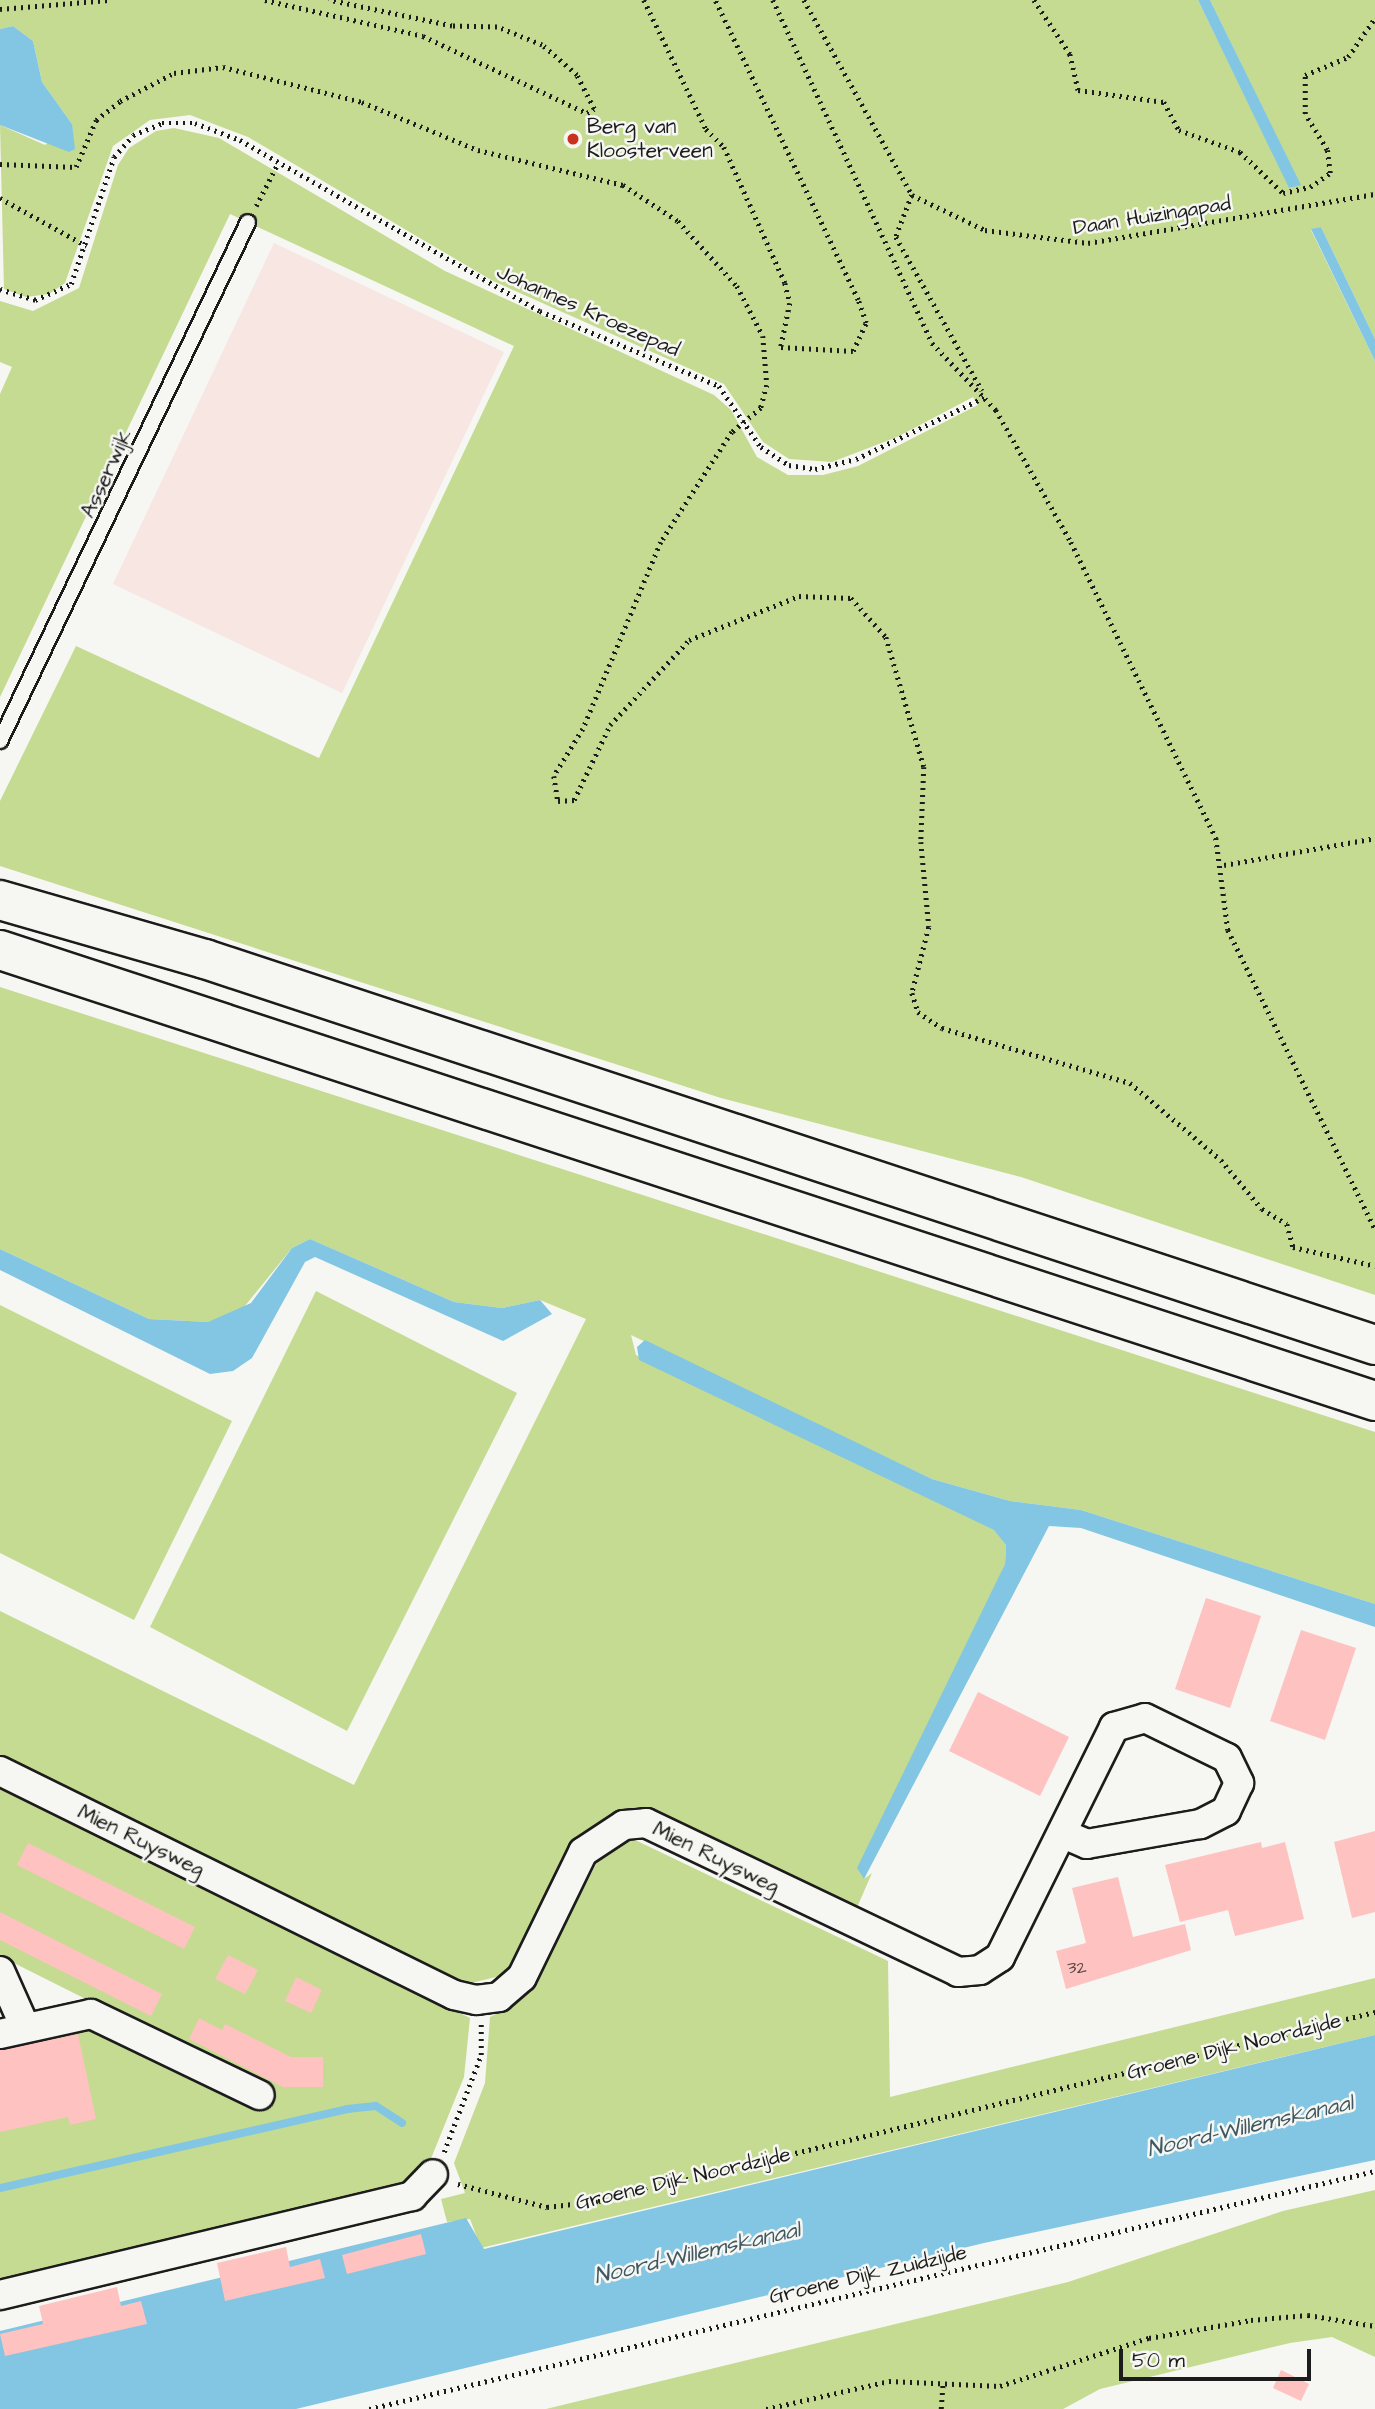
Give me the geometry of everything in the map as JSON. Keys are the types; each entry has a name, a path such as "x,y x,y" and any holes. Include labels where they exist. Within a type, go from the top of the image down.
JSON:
{"highway":[{"path":"0,900 205,958 1375,1345"},
{"path":"0,950 1375,1401"}],"street":[{"name":"Mien Ruysweg","path":"0,1771 454,1995 476,2000 499,1997 522,1978 583,1852 624,1825 646,1823 958,1972 1000,1957 1114,1727 1145,1718 1227,1758 1239,1783 1226,1811 1200,1824 1087,1844 1063,1834"},
{"path":"0,1971 13,2030 91,2014 258,2095"},
{"path":"0,2295 412,2196 433,2175"}],"lane":[{"name":"Asserwijk","path":"0,741 248,222"}],"path":[{"path":"0,9 109,0"},
{"path":"265,0 423,36 587,113 594,109 577,75 542,45 497,27 452,26 329,0"},
{"path":"644,0 706,129 724,147 785,283 790,303 781,347 853,351 866,323 858,300 715,0"},
{"path":"773,0 932,343 986,397"},
{"path":"804,0 912,195 896,237 986,397 1059,517 1224,865 1228,930 1375,1229"},
{"path":"1034,0 1070,54 1078,90 1164,102 1179,130 1240,152 1283,193 1310,187 1330,173 1327,150 1305,114 1305,75 1348,57 1375,18"},
{"path":"0,164 76,167 96,120 120,101 174,73 223,67 362,102 478,150 623,185 703,244 764,336 767,385 761,408 732,432 661,542 583,729 554,776 558,801 574,800 610,725 689,640 799,596 851,598 886,637 924,767 921,842 929,927 912,993 918,1012 942,1028 1130,1083 1221,1160 1262,1209 1287,1224 1293,1247 1375,1266"},
{"name":"Johannes Kroezepad","path":"0,289 21,298 50,299 71,284 87,246 114,157 134,135 162,123 195,123 278,163 540,311 719,386 776,459 815,470 856,459 986,397"},
{"path":"248,222 278,163"},
{"name":"Daan Huizingapad","path":"912,195 985,230 1064,245 1375,194"},
{"path":"0,198 87,246"},
{"path":"1224,865 1375,838"},
{"path":"433,2175 481,2055 476,2000"},
{"name":"Groene Dijk Noordzijde","path":"433,2175 523,2204 598,2201 1375,2012"},
{"name":"Groene Dijk Zuidzijde","path":"369,2409 1375,2171"},
{"path":"766,2409 889,2381 1000,2386 1149,2338 1251,2320 1308,2315 1375,2326"},
{"path":"942,2409 943,2382"}],"shaded area":[{"path":"274,243 504,352 342,693 113,584"}],"green space":[{"path":"0,0 1198,0 1290,188 1300,184 1210,0 1375,0 1375,339 1321,227 1311,230 1375,361 1375,1295 1021,1177 721,1098 0,866 0,801 76,646 319,758 514,346 230,214 0,697 0,394 12,367 0,362 0,301 33,311 79,288 118,165 129,148 156,131 174,128 219,138 445,271 714,395 731,410 757,457 788,475 823,475 858,466 978,405 973,397 897,437 832,462 789,459 763,442 724,384 493,281 248,137 190,115 150,120 113,146 65,283 49,294 26,297 4,289 0,125 45,145 72,124 42,82 33,41 13,26 0,29"},
{"path":"0,987 1375,1432 1375,1604 1081,1510 1010,1501 932,1479 631,1335 636,1355 995,1530 1006,1545 1005,1564 864,1879 872,1873 855,1912 616,1814 578,1840 504,1975 459,1986 0,1758 0,1611 354,1785 586,1319 540,1300 502,1308 454,1302 310,1239 292,1248 240,1312 208,1322 149,1319 0,1249"},
{"path":"316,1291 517,1393 347,1731 150,1627"},
{"path":"0,1305 232,1421 134,1620 0,1553"},
{"path":"0,1788 470,2018 464,2077 430,2161 407,2186 0,2279 0,2045 84,2025 267,2090 0,1956"},
{"path":"633,1839 888,1961 890,2097 1375,1978 1375,2035 481,2248 470,2219 447,2222 441,2199 465,2193 454,2163 485,2083 490,2017 515,2004 533,1983 602,1853"},
{"path":"1375,2190 1375,2357 1332,2337 1290,2343 1100,2389 1063,2409 546,2409 1068,2282 1283,2211"}],"water":[{"path":"1198,0 1210,0 1301,185 1289,188"},
{"path":"13,26 33,41 42,82 72,124 75,149 69,152 0,125 0,29"},
{"path":"1321,227 1375,339 1375,361 1311,229"},
{"path":"310,1239 454,1302 502,1308 540,1300 552,1314 503,1341 315,1257 305,1262 252,1358 233,1371 210,1374 0,1270 0,1249 149,1319 208,1322 251,1303 292,1248"},
{"path":"645,1340 932,1479 1010,1501 1081,1510 1375,1604 1375,1627 1081,1528 1049,1526 864,1879 857,1868 1005,1564 1006,1545 994,1530 639,1360 637,1347"},
{"name":"Noord-Willemskanaal","path":"1375,2035 1375,2160 984,2243 296,2409 0,2409 0,2331 466,2218 484,2249"}],"building":[{"path":"1206,1598 1261,1616 1230,1708 1175,1689"},
{"path":"1301,1630 1356,1648 1325,1740 1270,1721"},
{"path":"978,1692 1069,1737 1040,1796 949,1751"},
{"path":"1375,1831 1375,1912 1352,1918 1334,1842"},
{"path":"1261,1842 1262,1848 1285,1842 1304,1919 1235,1936 1228,1910 1180,1922 1165,1865"},
{"path":"28,1843 195,1927 184,1949 17,1865"},
{"path":"1118,1877 1133,1937 1185,1924 1191,1950 1066,1989 1056,1951 1086,1943 1072,1888"},
{"path":"0,1912 162,1994 151,2016 0,1940"},
{"path":"228,1955 258,1970 245,1994 215,1979"},
{"path":"296,1977 322,1990 311,2013 285,2001"},
{"path":"199,2018 222,2030 225,2024 291,2057 323,2057 323,2087 283,2087 189,2039"},
{"path":"78,2034 96,2119 70,2125 68,2117 0,2132 0,2050"},
{"path":"421,2234 426,2254 347,2274 342,2255"},
{"path":"286,2247 290,2267 320,2259 325,2278 225,2301 217,2263"},
{"path":"117,2287 121,2306 141,2301 147,2324 5,2356 0,2334 43,2324 39,2306"},
{"path":"1281,2370 1309,2384 1301,2401 1273,2388"}],"waterway":[{"path":"0,2188 347,2109 376,2106 402,2123"}],"place":[{"name":"Berg van Kloosterveen","path":"573,139"}]}
